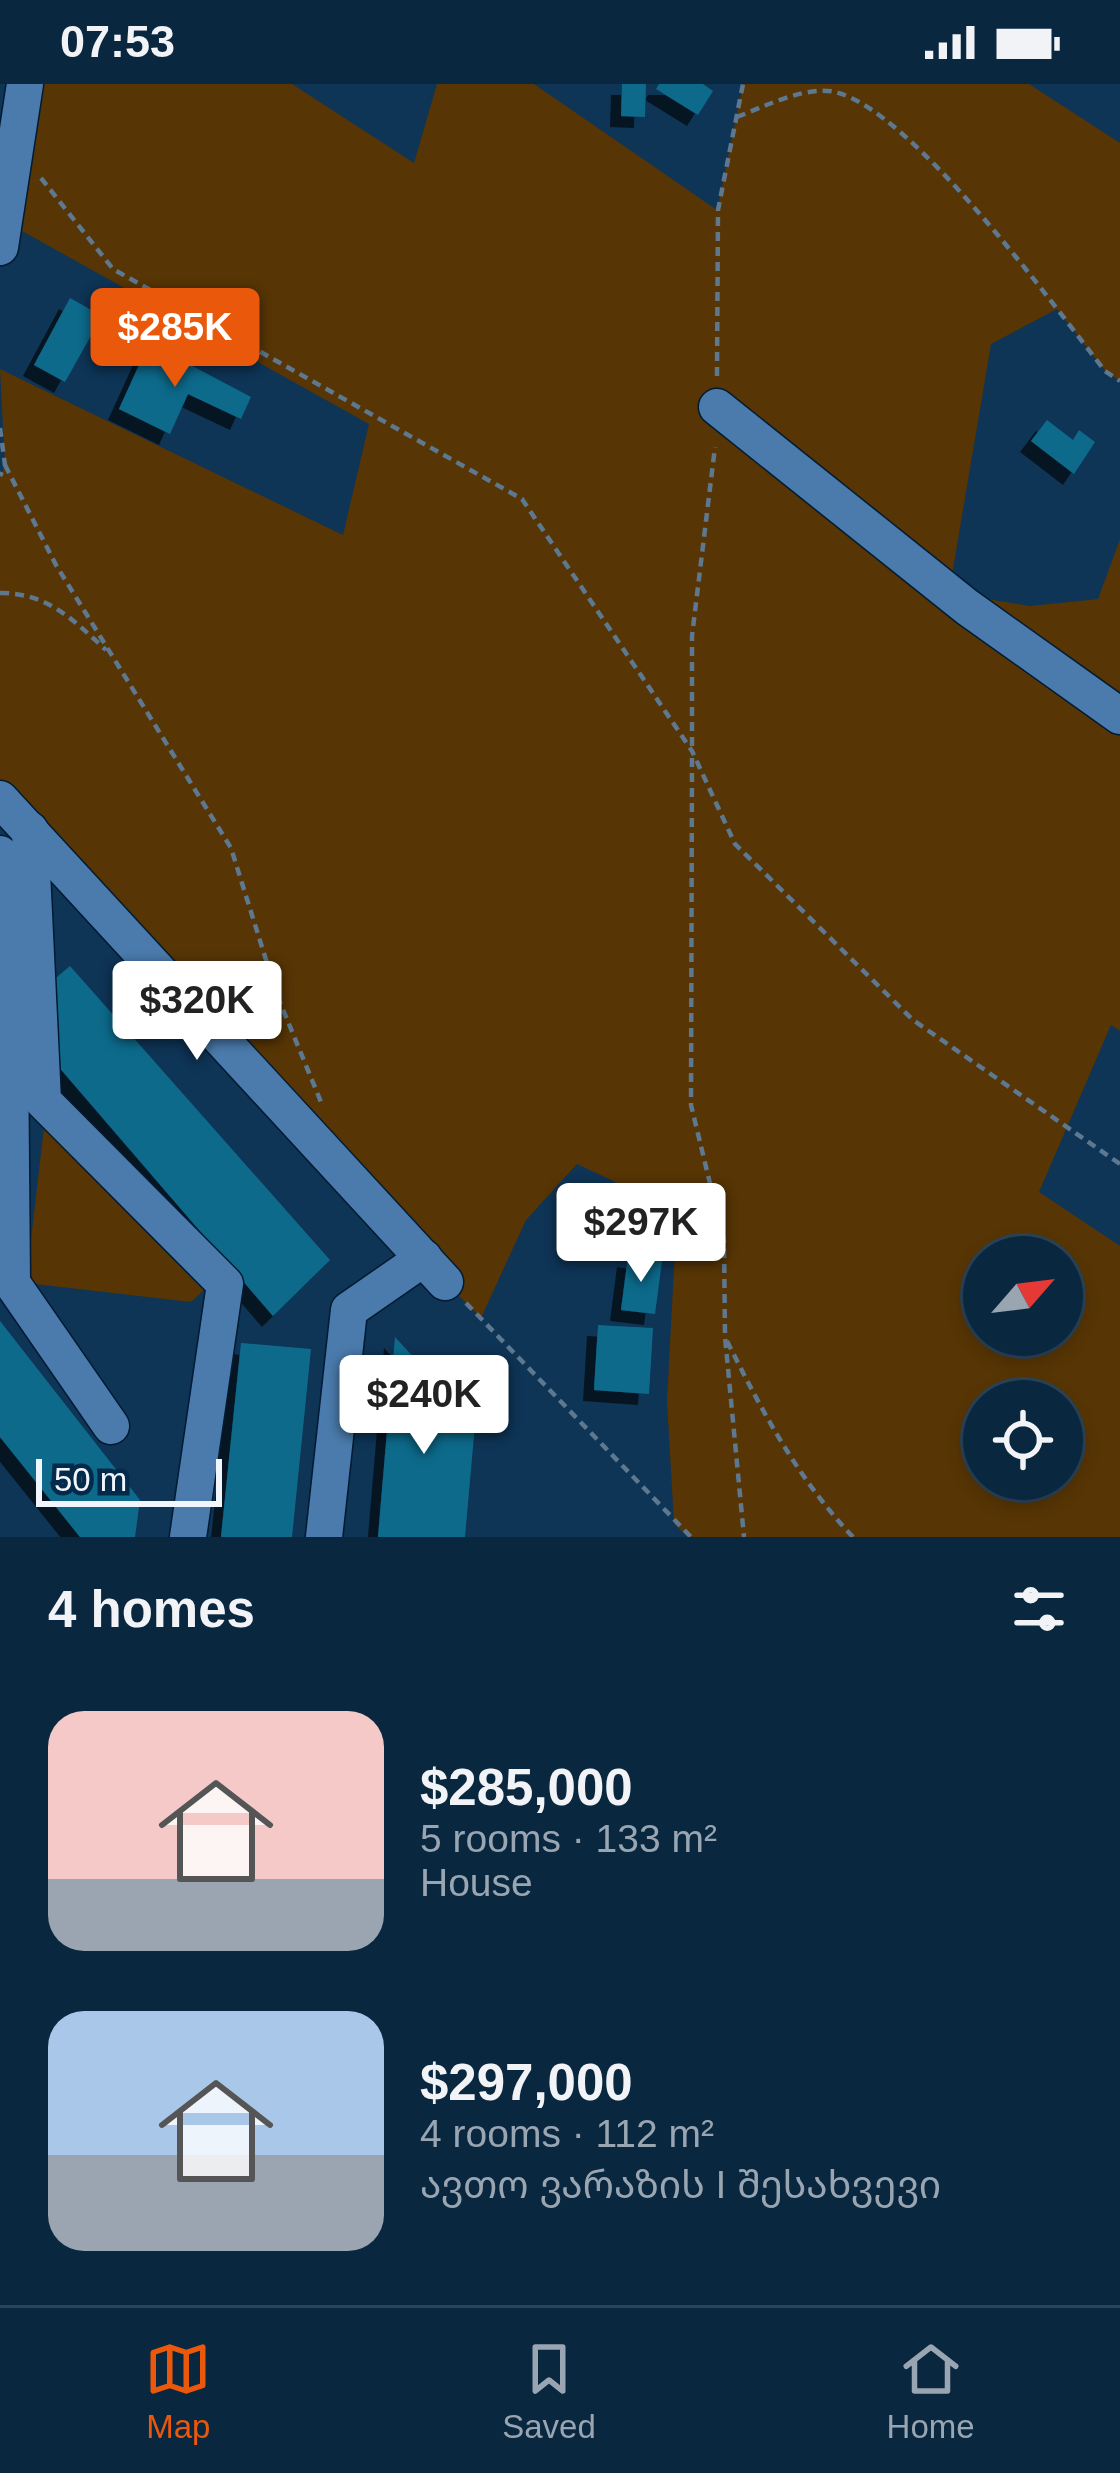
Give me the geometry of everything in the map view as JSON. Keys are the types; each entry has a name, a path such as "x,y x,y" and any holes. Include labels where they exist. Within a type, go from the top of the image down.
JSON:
{"street":[{"path":"0,247 25,84"},
{"path":"717,407 967,608 1120,716"},
{"path":"0,799 434,1270 349,1310 323,1537"},
{"path":"30,830 43,1101 225,1284 188,1537"},
{"path":"0,854 9,923 12,1283 111,1426"}],"path":[{"path":"742,84 718,210 717,407 692,636 691,1105 724,1241 725,1337 744,1537"},
{"path":"737,117 784,99 833,91 874,113 974,203 1106,371 1120,380"},
{"path":"16,138 56,203 113,269 521,500 692,751 735,844 913,1020 1120,1164"},
{"path":"0,428 5,465 110,654 231,848 270,978 323,1107"},
{"path":"0,476 5,465"},
{"path":"0,593 33,593 64,611 110,654"},
{"path":"434,1270 692,1537"},
{"path":"725,1337 772,1431 823,1505 854,1537"}],"shaded area":[{"path":"25,84 292,84 414,163 437,84 534,84 717,210 743,84 1029,84 1120,143 1120,381 1105,371 1057,309 991,344 949,593 1030,606 1098,599 1120,539 1120,1031 1111,1025 1039,1192 1120,1246 1120,1537 688,1537 674,1524 667,1401 677,1211 577,1164 526,1220 481,1318 356,1192 0,786 0,476 5,465 0,369 343,535 369,424 4,221"},
{"path":"45,1118 207,1287 191,1302 26,1283"}],"building":[{"path":"622,84 646,84 645,117 621,116"},
{"path":"659,84 703,84 713,91 698,115 656,89"},
{"path":"70,298 102,316 65,382 34,365"},
{"path":"149,343 251,397 241,419 188,394 170,434 119,409"},
{"path":"1047,420 1073,440 1079,430 1095,442 1074,474 1031,441"},
{"path":"70,966 330,1260 273,1316 51,1058 51,982"},
{"path":"628,1256 662,1261 655,1314 621,1310"},
{"path":"0,1321 140,1500 135,1537 80,1537 0,1437"},
{"path":"598,1325 653,1328 649,1394 594,1390"},
{"path":"395,1337 475,1424 465,1537 378,1537"},
{"path":"241,1343 311,1349 292,1537 221,1537"}]}
